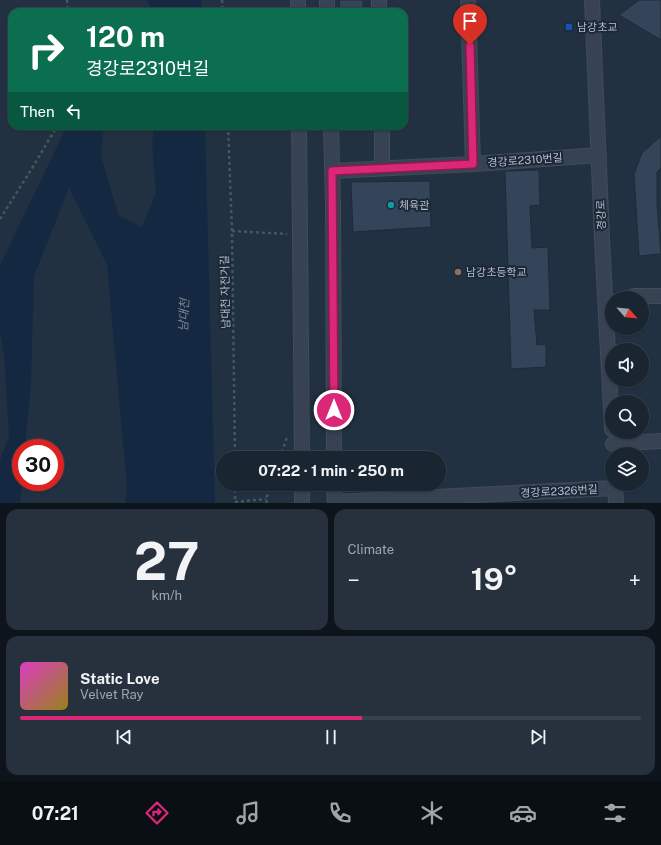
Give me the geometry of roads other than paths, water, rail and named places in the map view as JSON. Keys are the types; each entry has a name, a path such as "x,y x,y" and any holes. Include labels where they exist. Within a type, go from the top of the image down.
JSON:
{"street":[{"path":"468,0 473,164"},
{"name":"경강로","path":"592,0 613,440"},
{"path":"299,130 302,451"},
{"path":"330,130 332,171 334,451"},
{"path":"382,130 382,168"},
{"name":"경강로2310번길","path":"332,171 473,164 599,155"},
{"path":"649,296 661,296"},
{"path":"613,440 661,441"},
{"name":"경강로2326번길","path":"335,503 513,498 605,487"},
{"path":"302,491 302,503"},
{"path":"334,491 335,503"},
{"path":"615,491 616,503"}],"water":[{"path":"147,0 201,0 202,8 151,8"},
{"name":"남대천","path":"65,130 104,130 101,155 118,215 142,227 156,193 152,144 154,130 205,130 215,503 125,503 127,488 107,265 69,188 34,276 31,383 26,439 12,439 12,491 21,491 20,503 0,503 0,460 9,436 4,355 0,333 0,265"}],"place":[{"name":"남강초교","path":"569,27"},
{"name":"체육관","path":"391,205"},
{"name":"남강초등학교","path":"458,272"}]}
